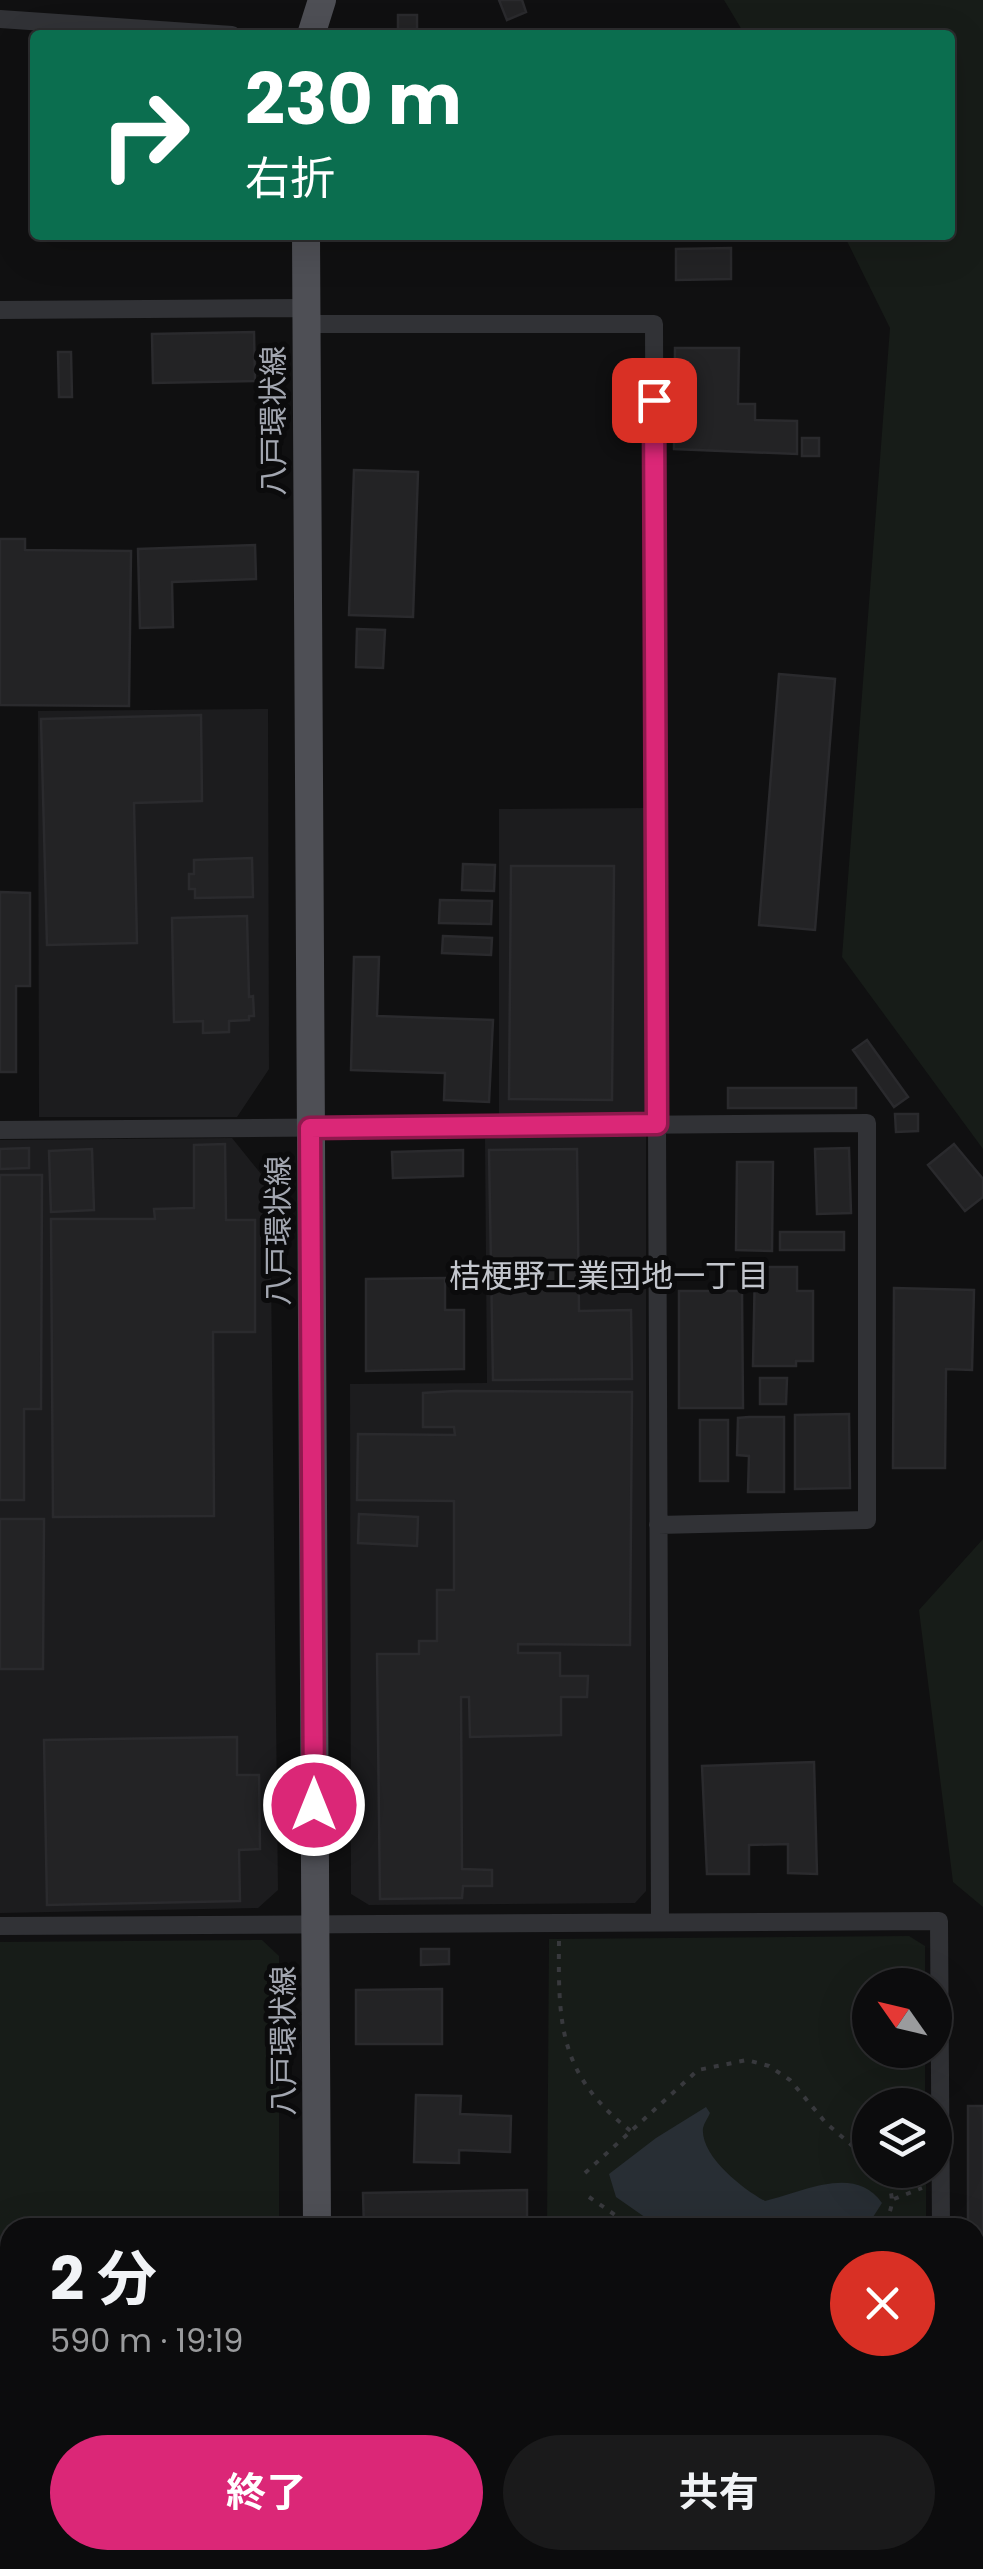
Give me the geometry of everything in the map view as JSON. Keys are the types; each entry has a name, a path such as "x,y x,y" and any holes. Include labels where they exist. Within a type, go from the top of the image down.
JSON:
{"main road":[{"path":"304,0 309,30"},
{"path":"312,30 322,0"},
{"name":"八戸環状線","path":"306,240 317,2218"}],"street":[{"path":"0,19 160,30"},
{"path":"0,310 654,324 660,1921"},
{"path":"0,1130 866,1123 867,1520 658,1525"},
{"path":"0,1926 939,1921 940,2088"},
{"path":"941,2188 942,2218"}],"path":[{"path":"561,1922 560,1996 569,2054 594,2099 632,2132"},
{"path":"585,2172 698,2070 746,2060 770,2066 790,2080 826,2123 852,2145"},
{"path":"888,2218 894,2199 889,2188"},
{"path":"894,2199 928,2188"},
{"path":"589,2197 619,2218"}],"shaded area":[{"path":"724,0 983,0 983,1149 842,957 890,328 846,240 955,240 955,30 742,30"},
{"path":"268,709 269,1069 237,1117 39,1117 38,711"},
{"path":"646,808 646,1891 635,1903 369,1905 351,1894 350,1384 487,1383 485,1139 499,1138 499,809"},
{"path":"232,1138 270,1185 278,1890 258,1908 0,1913 0,1140"},
{"path":"983,1539 983,1907 953,1882 919,1610"},
{"path":"909,1936 925,1946 925,1968 852,1968 852,2068 925,2068 925,2088 852,2088 852,2188 926,2188 926,2218 547,2218 549,1939"},
{"path":"262,1940 279,1956 279,2218 0,2218 0,1942"},
{"path":"706,2107 710,2113 703,2128 708,2150 725,2171 765,2201 812,2187 843,2183 871,2191 882,2203 872,2218 646,2218 616,2197 609,2174"}],"building":[{"path":"499,0 522,0 526,12 507,20"},
{"path":"398,15 417,15 417,30 398,30"},
{"path":"731,248 731,279 676,280 676,249"},
{"path":"254,332 255,381 153,383 152,334"},
{"path":"675,348 739,348 738,404 755,404 755,420 797,421 797,454 674,449"},
{"path":"58,352 71,352 72,397 59,397"},
{"path":"802,438 819,438 819,456 802,456"},
{"path":"354,470 418,472 413,617 349,615"},
{"path":"0,539 25,539 25,550 131,551 129,706 0,705"},
{"path":"255,545 256,579 172,582 173,627 140,628 138,549"},
{"path":"357,629 385,630 383,668 356,667"},
{"path":"779,674 835,679 815,930 759,925"},
{"path":"201,715 202,801 134,803 137,943 47,945 41,719"},
{"path":"252,858 253,897 195,898 195,889 189,889 194,860"},
{"path":"463,864 495,865 494,891 462,890"},
{"path":"511,866 614,866 612,1100 509,1099"},
{"path":"0,892 30,893 30,986 16,986 16,1072 0,1072"},
{"path":"440,900 492,901 491,924 439,923"},
{"path":"247,916 249,997 253,996 254,1016 229,1021 229,1032 203,1033 203,1021 174,1022 172,918"},
{"path":"443,936 492,938 491,955 442,953"},
{"path":"354,957 379,957 377,1016 493,1020 489,1102 444,1100 445,1073 351,1070"},
{"path":"867,1040 908,1097 894,1107 853,1050"},
{"path":"728,1088 856,1088 856,1108 728,1108"},
{"path":"895,1114 918,1114 918,1131 896,1132"},
{"path":"225,1144 226,1220 255,1220 255,1332 213,1332 214,1516 53,1517 51,1219 155,1219 154,1209 194,1208 194,1145"},
{"path":"954,1144 983,1179 983,1197 965,1211 928,1165"},
{"path":"29,1148 29,1168 0,1169 0,1149"},
{"path":"849,1148 851,1213 817,1214 815,1149"},
{"path":"92,1149 94,1210 51,1212 49,1151"},
{"path":"577,1149 579,1311 631,1310 632,1379 493,1380 489,1150"},
{"path":"463,1150 463,1176 393,1178 392,1152"},
{"path":"737,1162 773,1162 772,1251 736,1250"},
{"path":"0,1175 42,1175 41,1409 24,1409 24,1500 0,1500"},
{"path":"780,1232 844,1232 844,1250 780,1250"},
{"path":"755,1267 797,1267 797,1291 813,1291 813,1361 796,1361 796,1366 753,1366"},
{"path":"445,1278 445,1310 464,1310 464,1369 366,1371 366,1279"},
{"path":"894,1288 974,1290 972,1370 946,1369 945,1468 893,1468"},
{"path":"679,1291 742,1291 743,1408 679,1408"},
{"path":"760,1378 787,1378 786,1404 760,1404"},
{"path":"632,1392 630,1645 518,1644 518,1653 560,1653 560,1676 588,1676 587,1697 561,1697 561,1735 470,1737 469,1697 461,1697 462,1869 492,1870 492,1886 463,1886 462,1898 380,1899 377,1654 419,1654 419,1641 437,1641 437,1590 454,1590 454,1501 357,1500 358,1434 455,1435 454,1427 423,1427 423,1393"},
{"path":"849,1414 850,1488 795,1489 795,1415"},
{"path":"784,1417 784,1492 748,1492 749,1456 737,1455 738,1418"},
{"path":"700,1420 728,1420 728,1481 700,1481"},
{"path":"359,1514 418,1517 417,1546 358,1543"},
{"path":"0,1519 44,1519 43,1669 0,1669"},
{"path":"237,1737 237,1775 259,1775 260,1849 239,1850 240,1901 47,1905 44,1740"},
{"path":"814,1762 817,1874 788,1873 788,1844 749,1845 749,1874 707,1874 702,1766"},
{"path":"421,1949 449,1949 449,1964 421,1965"},
{"path":"442,1989 442,2044 356,2044 356,1990"},
{"path":"416,2095 461,2096 460,2114 511,2116 510,2152 459,2150 459,2163 414,2162"},
{"path":"968,2106 983,2106 983,2218 968,2218"},
{"path":"527,2190 527,2218 364,2218 363,2193"}],"district":[{"name":"桔梗野工業団地一丁目","path":"609,1275"}],"route":[{"path":"314,1805 310,1128 657,1124 654,400"}]}
